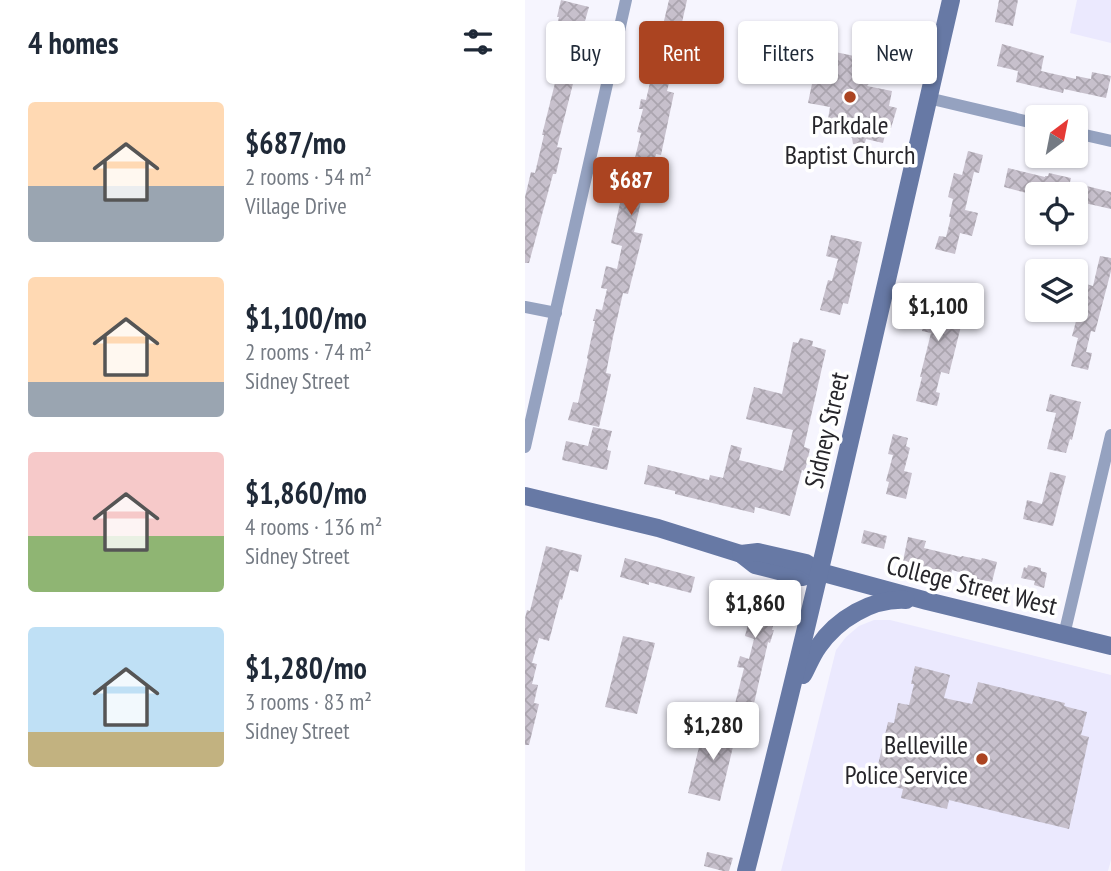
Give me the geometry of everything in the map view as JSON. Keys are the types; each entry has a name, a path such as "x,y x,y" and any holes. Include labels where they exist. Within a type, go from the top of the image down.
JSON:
{"main road":[{"name":"Sidney Street","path":"746,871 820,572 951,0"},
{"name":"College Street West","path":"525,496 658,528 741,554 758,552 806,563 820,572 1111,646"},
{"path":"790,698 818,647 838,624 869,606 894,599 927,601"}],"street":[{"path":"525,447 626,0"},
{"path":"928,98 1025,121"},
{"path":"1089,136 1111,141"},
{"path":"525,307 556,313"},
{"path":"1064,635 1111,436"}],"shaded area":[{"path":"1077,0 1111,0 1111,43 1070,33"},
{"path":"874,620 890,620 1111,675 1111,860 1108,871 781,871 836,650 859,626"}],"building":[{"path":"561,0 589,7 585,21 558,21"},
{"path":"669,0 687,0 682,21 664,21"},
{"path":"999,0 1018,0 1013,26 995,22"},
{"path":"1002,44 1044,56 1041,71 1076,79 1076,76 1091,79 1092,72 1111,76 1106,98 1064,89 1063,93 1016,82 1018,71 997,66"},
{"name":"Parkdale Baptist Church","path":"838,53 852,56 852,84 869,84 867,86 892,91 889,106 897,108 891,128 887,127 883,143 866,139 864,146 853,144 852,138 828,119 830,107 808,103 812,84 838,84"},
{"path":"555,84 573,84 557,147 562,148 556,174 553,174 529,263 525,263 525,197 531,172 535,173"},
{"path":"650,84 669,84 667,91 674,93 661,155 656,154 649,185 645,184 634,232 643,234 628,294 623,293 606,373 611,374 599,427 568,420 573,402 578,403 596,309 602,310 607,289 601,288 606,266 617,269 622,246 611,243 623,190 625,191 630,166 633,166 641,133 637,132 643,109 639,109 641,99 646,100"},
{"path":"968,151 983,155 979,173 974,172 965,210 978,213 972,236 960,233 955,254 935,249 939,236 946,237 953,199 948,197 954,173 962,175"},
{"path":"1008,168 1045,177 1049,173 1071,178 1070,182 1025,182 1025,193 1004,187"},
{"path":"1088,186 1111,192 1111,209 1088,204"},
{"path":"831,235 862,242 848,304 843,303 840,315 820,310 828,280 832,281 838,259 826,256"},
{"path":"1100,256 1111,258 1111,271 1095,332 1091,331 1086,352 1092,353 1088,370 1071,366 1078,338 1072,336 1076,322 1088,322 1088,285 1093,286"},
{"path":"934,284 956,290 949,319 962,322 949,374 941,372 936,392 940,393 937,406 916,401 931,333 922,331"},
{"path":"800,338 813,341 812,346 826,350 804,447 810,449 790,516 755,507 754,513 644,484 648,465 709,480 710,475 723,478 731,445 742,448 739,460 783,471 793,430 746,419 754,387 782,394 793,342 798,343"},
{"path":"1050,394 1081,402 1066,453 1047,449 1056,413 1046,411"},
{"path":"593,427 612,431 607,450 611,451 607,470 562,460 566,441 588,446"},
{"path":"893,434 908,438 906,446 910,448 904,471 912,473 906,499 886,494 889,482 886,481 893,455 888,454"},
{"path":"1050,472 1066,476 1053,526 1023,519 1027,500 1042,504"},
{"path":"864,530 887,536 884,549 861,543"},
{"path":"908,537 926,541 924,548 997,562 992,582 952,570 951,574 903,561"},
{"path":"546,546 582,555 578,572 570,570 549,641 539,638 532,663 537,664 532,684 538,685 534,703 539,704 529,745 525,745 525,618 527,610 530,611"},
{"path":"625,558 695,577 691,593 620,577"},
{"path":"1028,565 1041,568 1041,571 1047,573 1044,588 1034,585 1035,581 1021,578 1024,567 1027,568"},
{"path":"771,587 782,590 753,708 735,704 744,668 737,667 740,656 749,659 754,639 745,636 749,620 729,600 741,588 759,606 762,593 769,595"},
{"path":"623,636 655,643 637,714 605,707"},
{"name":"Belleville Police Service","path":"915,666 950,675 944,698 972,704 978,682 1065,703 1064,706 1087,712 1081,735 1089,737 1069,829 949,800 947,809 901,798 903,789 874,782 888,722 894,723 898,703 909,705"},
{"path":"705,722 737,730 720,801 688,793"},
{"path":"707,852 733,858 729,871 704,866"}],"place":[{"name":"Parkdale Baptist Church","path":"850,97"},
{"name":"Belleville Police Service","path":"982,759"}]}
